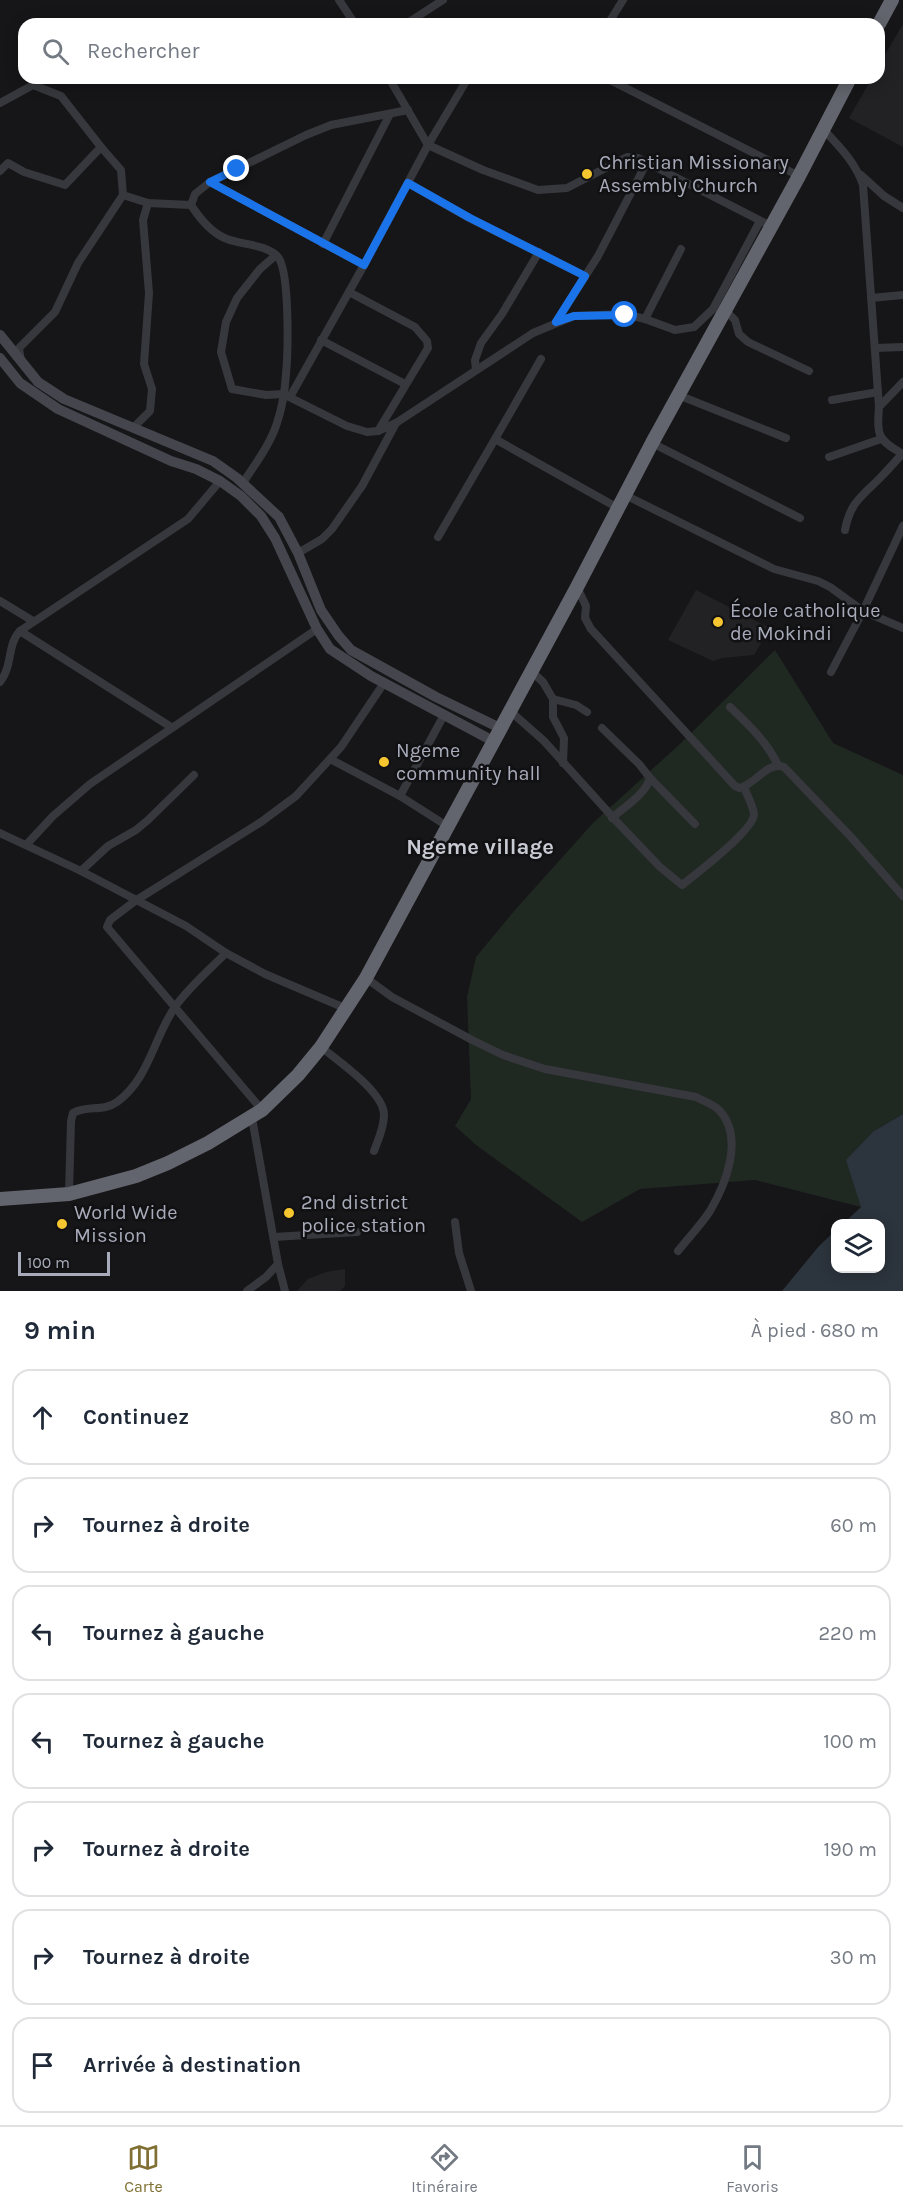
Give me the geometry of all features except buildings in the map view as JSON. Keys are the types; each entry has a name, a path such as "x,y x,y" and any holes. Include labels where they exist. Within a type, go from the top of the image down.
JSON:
{"highway":[{"path":"882,18 892,0"},
{"path":"0,1199 69,1194 136,1176 168,1163 257,1114 298,1076 321,1047 366,978 725,310 765,223 799,176 847,84"}],"main road":[{"path":"0,335 38,382 64,399 213,461 243,483 279,517 298,553 321,610 351,650 428,693 500,728"},
{"path":"0,358 20,383 58,410 220,481 241,496 261,516 275,538 317,629 330,649 384,683 493,741"}],"street":[{"path":"339,0 351,18"},
{"path":"415,18 443,0"},
{"path":"612,18 623,0"},
{"path":"276,255 260,269 237,298 226,322 221,352 232,389 286,396 347,426 367,432 378,431 396,423 533,333 574,316 625,315 645,319 675,330 686,329 700,322 713,309 765,223 638,158 627,158 567,188 538,190 483,170 428,145 393,84"},
{"path":"243,483 264,452 277,424 286,396 349,292 428,145 464,84"},
{"path":"618,84 799,176"},
{"path":"0,103 33,85 61,96 100,147 121,170 123,195 78,263 55,312 19,348 21,363"},
{"path":"191,205 195,194 210,182 331,125 408,110"},
{"path":"324,244 390,114"},
{"path":"823,129 860,174 884,196 903,208"},
{"path":"0,171 8,163 24,172 65,186 100,147"},
{"path":"556,322 585,276 647,162"},
{"path":"845,530 848,516 860,495 879,480 903,454 889,447 881,439 878,430 879,407 875,348 863,186 860,174"},
{"path":"210,182 364,265"},
{"path":"408,183 470,218 585,276"},
{"path":"123,195 148,202 191,205"},
{"path":"134,428 150,411 152,390 144,364 149,293 143,220 148,202"},
{"path":"191,205 198,217 226,239 262,248 276,255 283,265 286,281 286,396"},
{"path":"645,319 681,249"},
{"path":"476,370 475,360 481,343 502,314 540,252"},
{"path":"349,292 416,327 427,341 428,348 378,431"},
{"path":"871,298 903,295"},
{"path":"725,310 735,320 739,334 748,342 809,371"},
{"path":"321,340 405,384"},
{"path":"875,348 903,347"},
{"path":"438,537 541,358"},
{"path":"879,407 903,383"},
{"path":"832,400 878,392"},
{"path":"678,395 786,438"},
{"path":"298,553 332,529 362,486 396,423"},
{"path":"495,439 618,508"},
{"path":"829,457 881,439"},
{"path":"652,443 801,518"},
{"path":"0,682 8,673 13,644 20,631 188,519 220,481"},
{"path":"625,495 774,569 802,575 824,584 863,611 903,628"},
{"path":"831,672 900,537 903,526"},
{"path":"577,587 586,606 585,618 591,629 735,786 739,789 744,788 753,783 771,766 784,767 903,896"},
{"path":"0,601 33,621"},
{"path":"27,844 53,816 90,784 317,629"},
{"path":"20,631 171,727"},
{"path":"531,671 543,682 553,699 553,717 564,738 563,763"},
{"path":"285,1291 278,1264 257,1114 175,1007 107,927 111,920 135,901 261,822 296,796 361,720 384,683"},
{"path":"553,699 576,705 587,712"},
{"path":"730,707 750,726 773,754 778,765"},
{"path":"509,711 544,741 612,818 660,867 682,885 737,839 751,824 754,814 744,788"},
{"path":"400,796 444,715"},
{"path":"602,728 695,824"},
{"path":"330,759 400,796 447,826"},
{"path":"81,871 108,846 136,830 148,820 194,775"},
{"path":"612,818 641,792 649,783 650,778"},
{"path":"0,833 27,844 186,926 226,953 265,974 347,1009"},
{"path":"69,1194 73,1113 79,1110 103,1109 116,1103 127,1094 137,1082 175,1007 226,953"},
{"path":"366,978 392,997 503,1055 545,1068 696,1097 718,1109 730,1125 731,1146 726,1177 709,1211 678,1251"},
{"path":"321,1047 381,1101 384,1114 382,1129 374,1151"},
{"path":"455,1222 459,1253 471,1291"},
{"path":"274,1237 357,1232"},
{"path":"248,1291 278,1264"}],"shaded area":[{"path":"903,24 903,147 849,118 869,84 885,84 885,55"},
{"name":"École catholique de Mokindi","path":"696,590 770,628 754,655 713,661 668,640"},
{"path":"775,650 833,743 903,775 903,1114 874,1131 861,1207 755,1180 640,1189 582,1222 476,1145 455,1126 471,1099 467,997 476,957 593,823 681,743"},
{"path":"903,1114 903,1291 782,1291 831,1235 831,1273 885,1273 885,1219 848,1219 861,1207 846,1160 874,1131"},
{"path":"345,1269 345,1286 340,1291 297,1291 308,1279 326,1272"}],"place":[{"name":"Christian Missionary Assembly Church","path":"587,174"},
{"name":"École catholique de Mokindi","path":"718,622"},
{"name":"Ngeme community hall","path":"384,762"},
{"name":"2nd district police station","path":"289,1213"},
{"name":"World Wide Mission","path":"62,1224"}],"district":[{"name":"Ngeme village","path":"480,847"}],"route":[{"path":"237,169 210,182 364,265 408,183 470,218 585,276 556,322 574,316 625,315"}]}
